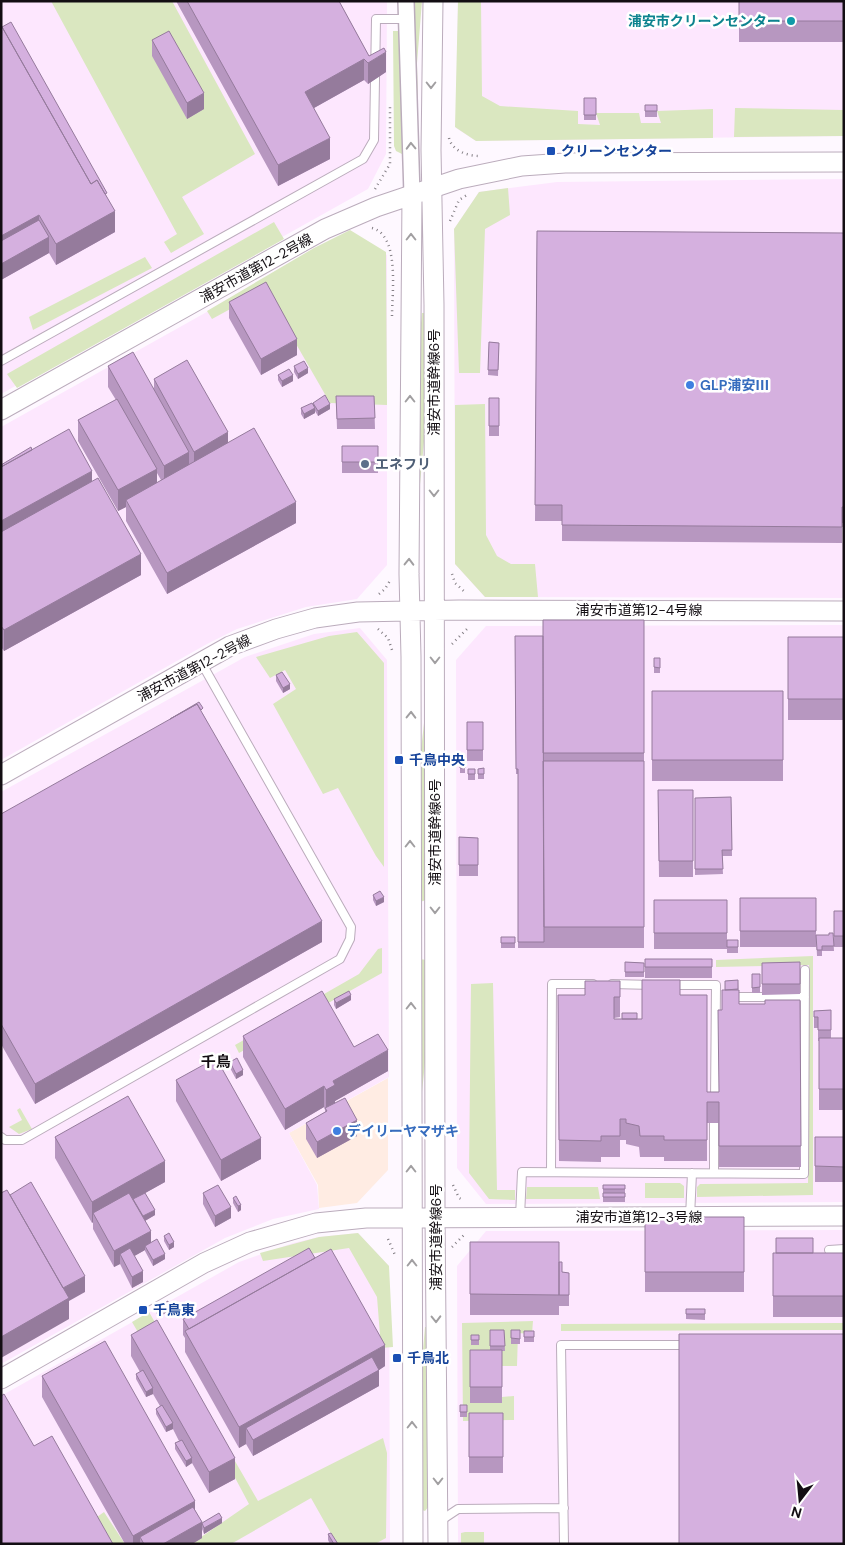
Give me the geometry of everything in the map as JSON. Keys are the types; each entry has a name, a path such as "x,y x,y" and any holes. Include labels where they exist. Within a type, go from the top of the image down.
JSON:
{"street":[{"name":"浦安市道幹線6号","path":"406,1 412,195 410,764 413,1544"},
{"name":"浦安市道幹線6号","path":"433,1 435,1217 438,1544"},
{"name":"浦安市道第12-2号線","path":"1,410 325,229 362,212 432,188 498,170 550,164 844,162"},
{"name":"浦安市道第12-2号線","path":"1,775 201,662 251,637 294,623 358,612 434,611"},
{"name":"浦安市道第12-4号線","path":"434,611 844,611"},
{"name":"浦安市道第12-3号線","path":"1,1379 204,1263 250,1242 316,1223 366,1218 435,1217 844,1216"},
{"path":"420,1544 438,1522"}],"lane":[{"path":"1,361 363,159 374,140 376,20 407,19"},
{"path":"1,1137 5,1140 22,1140 65,1116 340,959 350,939 351,926 201,662"},
{"path":"520,1217 522,1172 804,1174 805,970"},
{"path":"551,1172 552,984 658,985"},
{"path":"668,985 716,985 714,1173"},
{"path":"716,997 805,997"},
{"path":"690,1217 692,1173"},
{"path":"829,1250 844,1249"},
{"path":"564,1544 562,1345 698,1345"},
{"path":"438,1522 458,1509 564,1508"}],"path":[{"path":"377,187 390,164 390,106"},
{"path":"450,143 460,152"},
{"path":"450,223 459,200"},
{"path":"376,229 384,234"},
{"path":"452,573 459,588"},
{"path":"385,589 392,574"},
{"path":"384,633 391,644"},
{"path":"452,644 459,634"},
{"path":"453,1186 459,1198"},
{"path":"388,1239 392,1247"}],"shaded area":[{"path":"1,1 387,1 386,154 368,189 1,394"},
{"path":"458,1 844,1 844,136 476,141 456,128"},
{"path":"844,179 844,598 485,597 455,564 454,229 479,192 557,182"},
{"path":"350,232 387,255 387,565 357,599 306,607 237,629 1,760 1,427"},
{"path":"844,625 844,1202 486,1204 457,1168 456,660 486,626"},
{"path":"360,628 387,660 389,1077 289,1133 317,1185 319,1209 273,1219 225,1238 1,1364 1,792 245,657 314,634"},
{"path":"388,1078 388,1170 357,1203 319,1208 318,1185 289,1133"},
{"path":"844,1230 844,1544 458,1544 457,1266 486,1231"},
{"path":"358,1233 389,1266 390,1544 1,1544 1,1396 239,1262 293,1243 319,1237"}],"green space":[{"path":"51,1 172,1 255,154 182,197 204,234 171,253 164,242 177,234"},
{"path":"410,1 422,1 417,63 418,103 415,104"},
{"path":"458,1 481,1 482,96 500,106 578,111 578,124 600,125 596,113 639,113 641,123 661,123 657,111 713,109 713,138 476,141 455,127"},
{"path":"393,31 401,31 404,155 396,151 394,146"},
{"path":"735,108 844,110 844,136 734,137"},
{"path":"508,188 510,215 485,229 480,373 459,373 454,229 479,192"},
{"path":"274,222 284,239 17,388 7,374"},
{"path":"350,230 386,252 387,405 330,403 265,290 212,319 207,311 314,248"},
{"path":"145,257 152,268 33,330 29,317"},
{"path":"422,313 426,313 425,431 419,495 415,385"},
{"path":"485,404 486,535 497,556 511,564 535,564 538,597 485,597 455,564 455,405"},
{"path":"357,632 384,663 384,867 338,788 323,794 273,704 296,689 285,670 270,678 256,657 329,636"},
{"path":"424,723 427,724 426,900 420,902 416,796"},
{"path":"382,948 382,973 239,1053 235,1045 359,974 378,949"},
{"path":"813,956 813,1195 697,1197 697,1187 700,1184 808,1183 809,965 716,967 716,960"},
{"path":"420,959 426,960 427,1043 421,1102"},
{"path":"493,983 497,1190 515,1190 515,1200 489,1199 469,1173 471,984"},
{"path":"20,1108 32,1129 19,1134 9,1127 22,1120 17,1110"},
{"path":"645,1183 680,1183 684,1186 684,1198 645,1198"},
{"path":"527,1187 598,1187 600,1199 526,1199"},
{"path":"358,1233 389,1266 393,1347 381,1348 377,1297 349,1248 263,1261 260,1253 319,1237"},
{"path":"149,1312 258,1501 383,1438 387,1453 386,1538 375,1544 337,1544 311,1498 231,1544 191,1544 249,1504 158,1333 142,1339 132,1322"},
{"path":"533,1321 532,1334 518,1333 517,1366 471,1366 502,1397 514,1396 514,1420 463,1421 462,1323"},
{"path":"844,1323 844,1330 561,1331 561,1324"},
{"path":"425,1327 429,1327 429,1506 425,1511 422,1510 419,1397"},
{"path":"104,1512 125,1544 113,1544 97,1517"},
{"path":"484,1532 484,1544 461,1544 461,1533"}],"building":[{"path":"187,1 339,1 369,56 384,48 386,52 368,63 364,59 305,92 330,138 278,165"},
{"path":"739,1 844,1 844,21 739,21"},
{"path":"11,22 107,193 105,194 97,180 91,184 2,27"},
{"path":"1,25 91,184 97,180 115,211 56,244 39,215 1,236"},
{"path":"169,31 204,93 187,103 152,40"},
{"path":"584,98 596,98 596,115 584,115"},
{"path":"645,105 657,105 657,111 645,111"},
{"path":"39,220 49,237 1,264 1,241"},
{"name":"GLP浦安Ⅲ","path":"537,231 844,233 844,507 842,507 842,527 562,525 562,505 535,505"},
{"path":"266,282 297,339 261,359 229,302"},
{"path":"489,342 499,343 498,370 488,370"},
{"path":"133,352 189,452 164,466 108,366"},
{"path":"187,360 228,432 194,452 154,379"},
{"path":"304,361 308,368 298,374 294,366"},
{"path":"289,369 293,375 282,381 278,375"},
{"path":"325,395 330,404 318,411 313,403"},
{"path":"336,396 374,396 375,418 337,419"},
{"path":"489,398 499,398 499,426 489,426"},
{"path":"117,399 157,469 118,490 78,420"},
{"path":"312,403 315,408 304,414 301,408"},
{"path":"254,428 296,502 167,573 126,500"},
{"path":"69,429 92,471 1,521 1,467"},
{"path":"342,446 378,446 378,462 342,462"},
{"path":"31,447 32,450 1,467 1,465"},
{"path":"98,478 141,554 4,630 1,626 1,532"},
{"path":"543,620 644,620 644,753 543,753"},
{"path":"515,636 543,636 544,942 518,942 518,769 516,769"},
{"path":"788,637 844,637 844,699 788,699"},
{"path":"654,658 660,658 660,668 654,667"},
{"path":"282,672 290,684 283,688 276,675"},
{"path":"652,691 783,691 783,760 652,760"},
{"path":"199,702 203,708 201,710 197,704 170,719"},
{"path":"197,704 322,921 35,1084 1,1024 1,814"},
{"path":"467,722 483,722 483,750 467,750"},
{"path":"543,761 644,761 644,927 544,927"},
{"path":"460,762 465,762 465,768 460,768"},
{"path":"484,768 484,774 478,774 478,769"},
{"path":"468,769 475,769 475,774 468,774"},
{"path":"658,790 693,790 693,861 659,861"},
{"path":"731,797 732,850 722,850 723,869 695,869 695,798"},
{"path":"459,837 478,838 478,865 459,865"},
{"path":"380,891 384,897 376,901 373,895"},
{"path":"740,898 816,898 816,931 740,931"},
{"path":"654,900 727,900 727,933 654,933"},
{"path":"834,911 844,911 844,936 834,936"},
{"path":"829,933 833,933 834,946 822,946 822,950 817,950 816,935 829,935"},
{"path":"501,937 515,937 515,943 501,943"},
{"path":"727,940 738,940 738,947 727,947"},
{"path":"645,959 712,959 712,967 645,967"},
{"path":"625,962 644,963 644,972 625,972"},
{"path":"800,962 800,984 762,984 762,963"},
{"path":"752,974 760,974 760,987 752,988"},
{"path":"642,980 680,980 680,995 707,995 707,1092 719,1092 718,1010 722,1010 722,990 739,990 739,1004 765,1004 765,1000 800,1000 801,1146 719,1146 719,1102 707,1102 707,1140 664,1140 664,1136 640,1136 639,1126 626,1123 626,1119 620,1119 620,1136 601,1136 601,1141 559,1140 558,995 585,995 585,981 620,981 620,997 614,997 614,1019 642,1019"},
{"path":"738,980 738,989 725,990 725,981"},
{"path":"322,991 354,1047 378,1034 388,1050 333,1081 335,1085 326,1090 324,1086 285,1109 243,1036"},
{"path":"349,991 351,995 336,1003 334,999"},
{"path":"831,1010 831,1030 818,1030 818,1017 814,1017 814,1011"},
{"path":"622,1013 637,1013 637,1019 622,1019"},
{"path":"819,1038 844,1038 844,1089 819,1089"},
{"path":"216,1058 261,1138 221,1160 176,1080"},
{"path":"237,1058 243,1070 236,1074 230,1062"},
{"path":"128,1096 165,1161 92,1202 55,1137"},
{"path":"345,1098 357,1120 317,1142 306,1123 327,1111 325,1108"},
{"path":"815,1137 844,1137 844,1167 815,1166"},
{"path":"31,1182 85,1276 63,1288 10,1195"},
{"path":"218,1185 231,1207 215,1216 203,1193"},
{"path":"603,1185 625,1185 625,1189 603,1189"},
{"path":"7,1190 69,1298 1,1337 1,1193"},
{"path":"129,1193 151,1231 114,1251 93,1213"},
{"path":"145,1193 155,1210 143,1216 133,1199"},
{"path":"603,1193 625,1193 625,1197 603,1197"},
{"path":"236,1196 241,1205 238,1206 233,1198"},
{"path":"645,1217 744,1217 744,1272 645,1272"},
{"path":"169,1233 174,1242 169,1245 164,1236"},
{"path":"776,1238 813,1238 813,1253 776,1253"},
{"path":"157,1239 165,1254 153,1260 145,1246"},
{"path":"470,1242 559,1242 559,1295 470,1294"},
{"path":"130,1248 143,1271 132,1277 120,1254"},
{"path":"309,1248 315,1258 189,1329 183,1319"},
{"path":"331,1249 385,1345 239,1427 185,1331"},
{"path":"773,1253 844,1253 844,1296 773,1296"},
{"path":"559,1262 562,1262 562,1272 569,1273 569,1295 559,1295"},
{"path":"168,1301 170,1305 159,1312 156,1308"},
{"path":"686,1309 705,1309 705,1314 686,1314"},
{"path":"157,1320 235,1458 209,1472 131,1335"},
{"path":"490,1330 504,1330 505,1346 490,1346"},
{"path":"511,1330 520,1330 520,1339 511,1338"},
{"path":"524,1331 534,1331 534,1337 524,1337"},
{"path":"679,1334 844,1334 844,1544 679,1544"},
{"path":"471,1335 479,1335 479,1340 471,1340"},
{"path":"105,1341 195,1501 133,1536 42,1376"},
{"path":"470,1350 502,1350 502,1387 470,1387"},
{"path":"372,1357 379,1370 253,1440 246,1428"},
{"path":"143,1370 153,1388 146,1392 136,1374"},
{"path":"4,1394 34,1446 52,1436 113,1544 1,1544 1,1396"},
{"path":"162,1405 173,1423 166,1427 156,1409"},
{"path":"460,1405 467,1405 467,1412 460,1412"},
{"path":"469,1413 503,1413 503,1457 469,1457"},
{"path":"182,1440 192,1458 186,1461 175,1443"},
{"path":"193,1507 202,1522 163,1544 144,1544 140,1537"},
{"path":"219,1513 222,1518 204,1528 202,1523"},
{"path":"331,1533 338,1544 334,1544 328,1534"}],"place":[{"name":"浦安市クリーンセンター","path":"791,21"},
{"name":"クリーンセンター","path":"551,151"},
{"name":"GLP浦安Ⅲ","path":"690,385"},
{"name":"エネフリ","path":"365,464"},
{"name":"千鳥中央","path":"399,760"},
{"name":"デイリーヤマザキ","path":"337,1131"},
{"name":"千鳥東","path":"143,1310"},
{"name":"千鳥北","path":"397,1358"}],"district":[{"name":"千鳥","path":"216,1062"}]}
